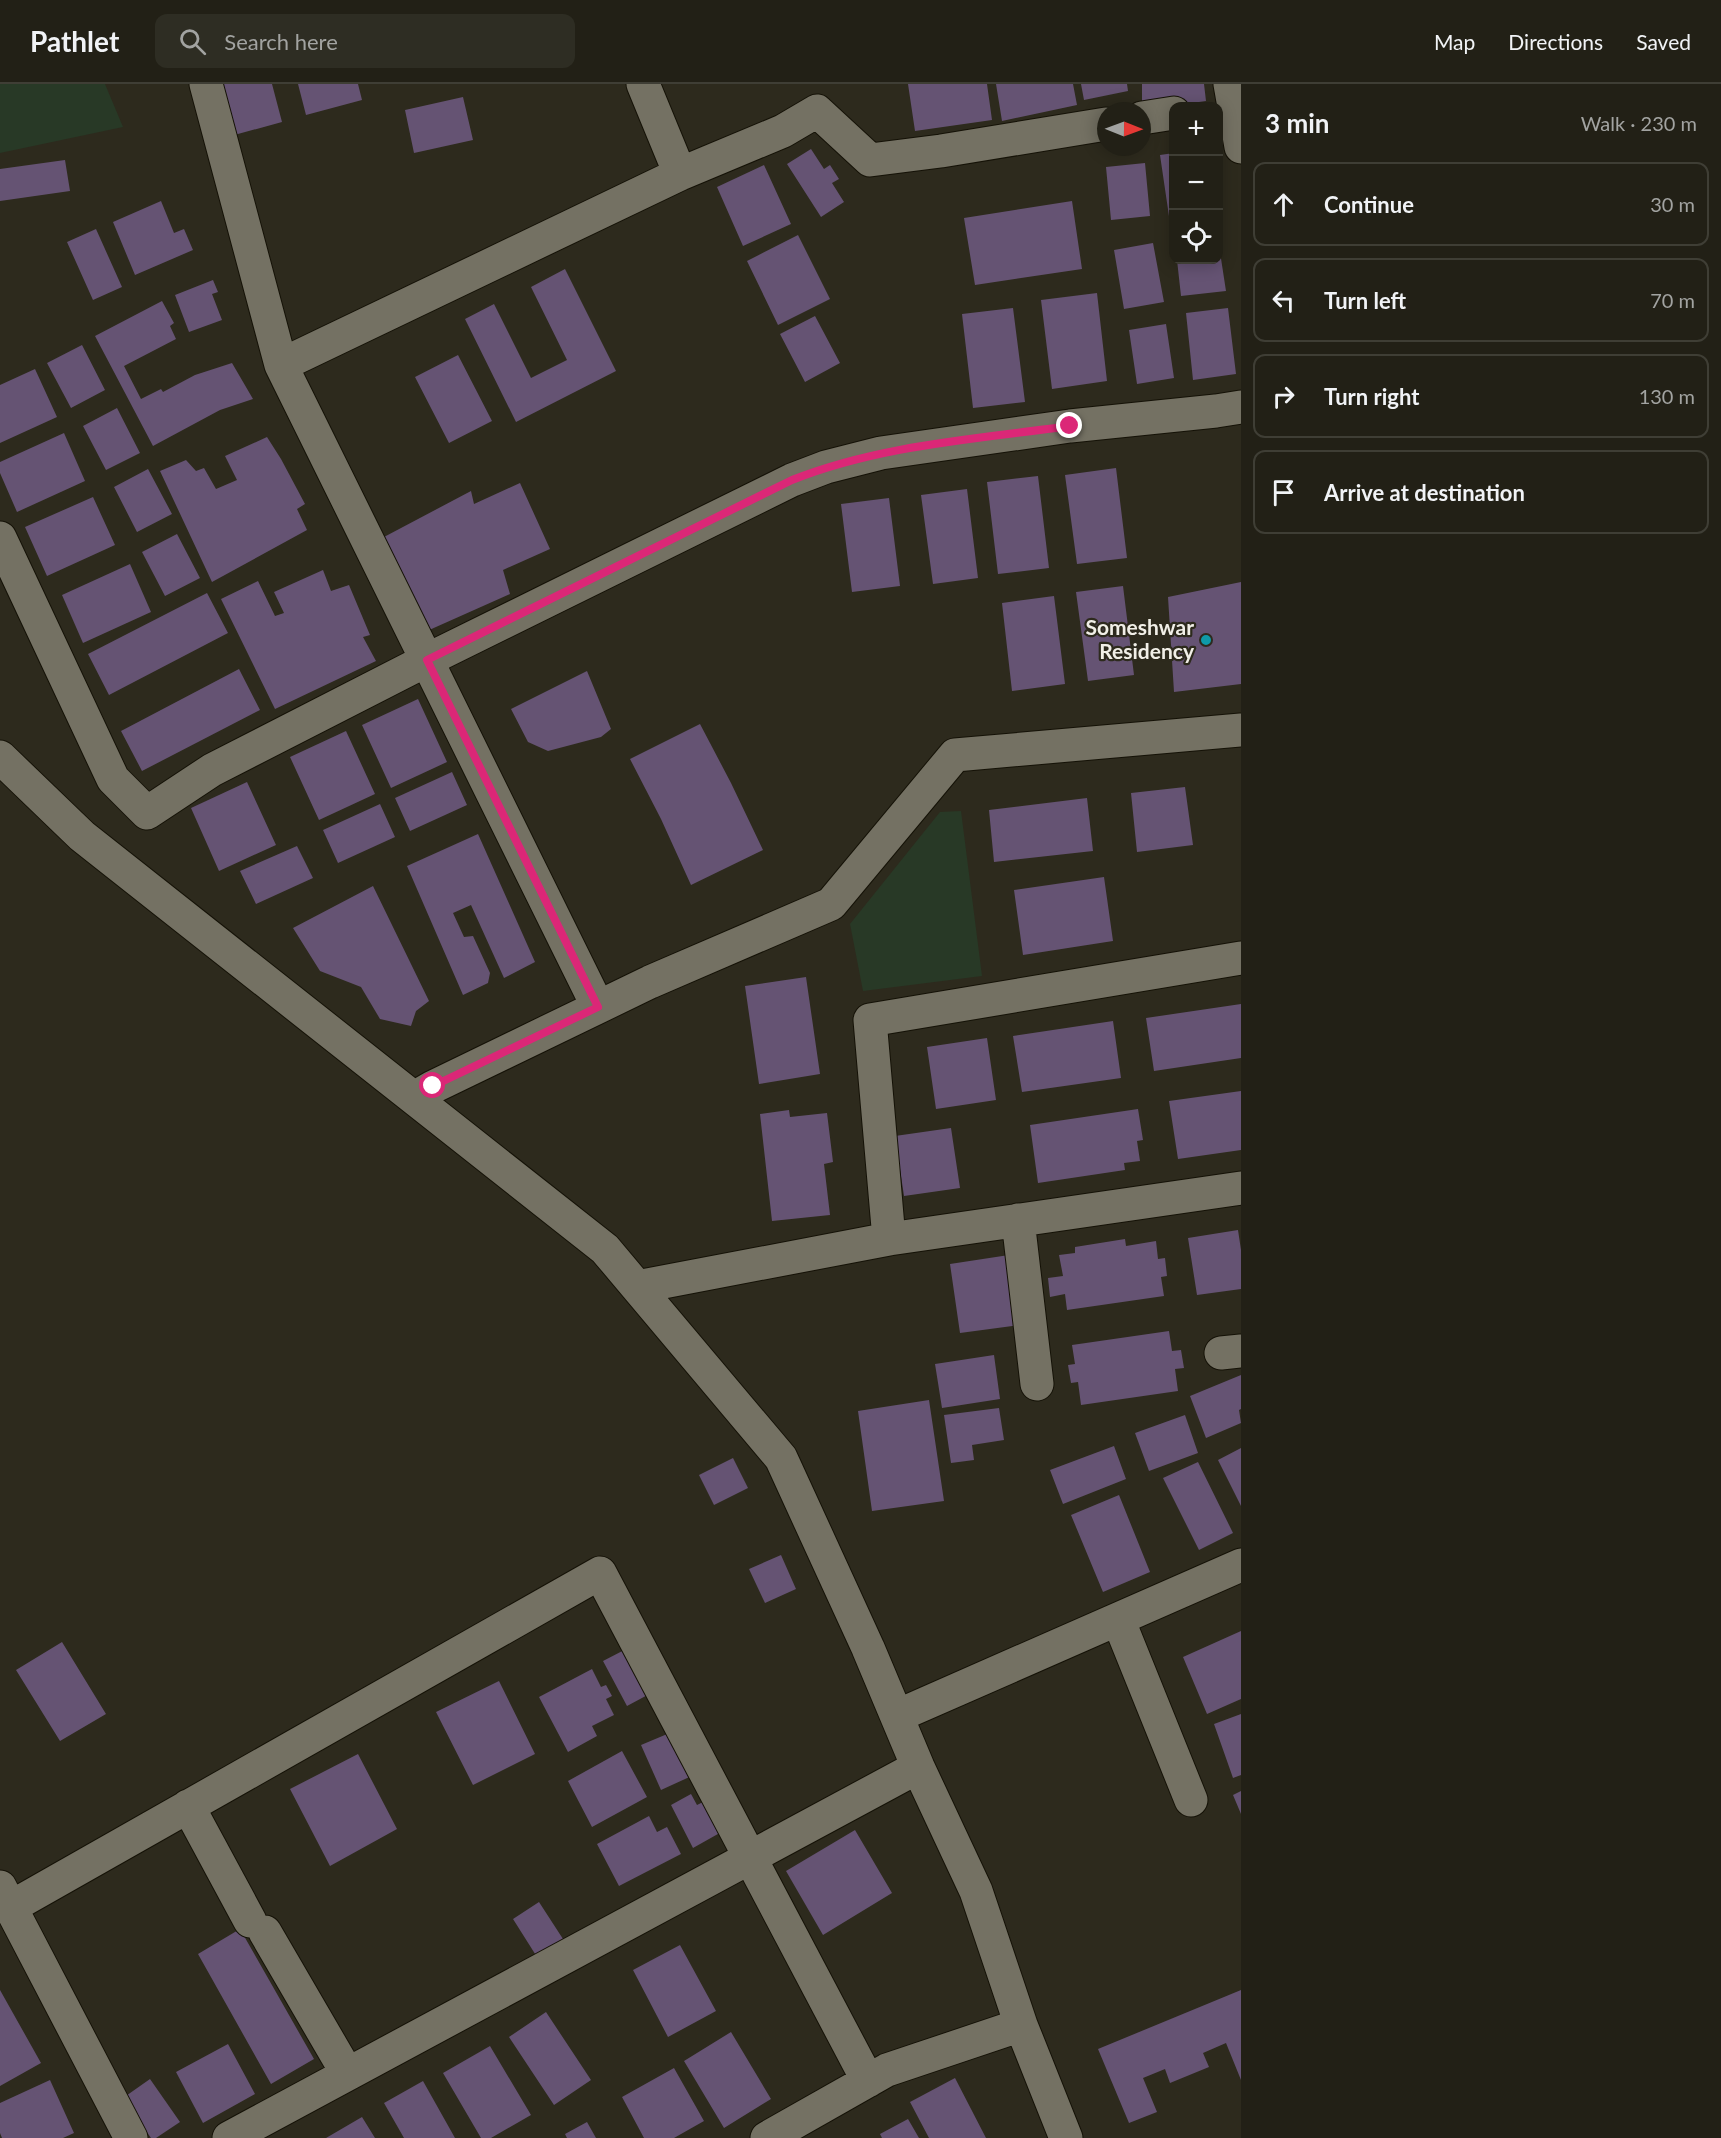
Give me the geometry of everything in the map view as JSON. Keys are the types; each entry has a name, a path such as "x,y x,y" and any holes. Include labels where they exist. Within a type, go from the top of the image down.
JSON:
{"street":[{"path":"206,84 281,365 598,1007"},
{"path":"643,84 680,174"},
{"path":"1229,99 1241,147"},
{"path":"281,365 680,174 783,131 817,111 870,160 1097,125"},
{"path":"1151,117 1169,114"},
{"path":"0,538 113,779 147,813 212,770 427,660 792,480 825,467 881,453 1070,426 1216,411 1241,406"},
{"path":"414,1098 433,1086 650,982 831,904 955,755 1240,735"},
{"path":"0,757 82,836 605,1249 781,1458 868,1648 918,1767 976,1891 1021,2025 1066,2138"},
{"path":"890,1239 869,1009 1241,958"},
{"path":"637,1287 890,1239 1241,1188"},
{"path":"1018,1220 1037,1384"},
{"path":"897,1716 1241,1564"},
{"path":"130,2138 5,1897 188,1806 600,1573 868,2081"},
{"path":"1118,1619 1191,1800"},
{"path":"229,2138 918,1767"},
{"path":"188,1806 347,2073"},
{"path":"767,2138 887,2070 1021,2025"}],"green space":[{"path":"0,84 105,84 123,127 0,153"},
{"path":"961,811 982,976 863,991 850,924 940,812"}],"building":[{"path":"212,84 272,84 282,122 227,137"},
{"path":"298,84 358,84 362,100 306,115"},
{"path":"908,84 987,84 992,120 915,131"},
{"path":"996,84 1073,84 1077,105 1002,121"},
{"path":"1081,84 1127,84 1128,91 1084,100"},
{"path":"1142,84 1204,84 1206,101 1169,102 1169,106 1151,109 1151,102 1142,102"},
{"path":"463,97 473,140 414,153 405,110"},
{"path":"811,149 824,169 830,165 839,179 832,183 844,202 821,217 787,164"},
{"path":"1169,154 1169,216 1160,155"},
{"path":"65,160 70,191 0,201 0,169"},
{"path":"1145,163 1150,216 1111,220 1106,167"},
{"path":"764,165 791,224 743,246 717,187"},
{"path":"161,201 174,233 184,229 193,250 135,275 113,222"},
{"path":"1072,201 1082,269 975,285 964,218"},
{"path":"96,229 122,287 93,300 67,242"},
{"path":"798,235 830,299 778,325 747,261"},
{"path":"1153,243 1164,302 1124,309 1114,250"},
{"path":"1177,264 1222,264 1226,291 1181,296"},
{"path":"565,269 616,371 516,422 465,319 494,304 531,378 567,360 531,287"},
{"path":"213,280 218,292 212,294 222,320 189,332 175,295"},
{"path":"1097,293 1107,381 1052,389 1041,300"},
{"path":"162,301 174,323 170,326 176,339 124,366 141,399 161,389 163,392 195,375 232,363 253,399 220,410 153,446 95,336"},
{"path":"1013,308 1025,402 973,408 962,314"},
{"path":"1228,308 1236,374 1193,380 1186,313"},
{"path":"815,316 840,363 805,382 780,334"},
{"path":"1166,324 1174,378 1137,384 1129,330"},
{"path":"82,345 105,390 71,408 47,363"},
{"path":"458,355 492,421 449,443 415,377"},
{"path":"35,369 57,417 0,443 0,385"},
{"path":"117,408 140,453 106,470 83,426"},
{"path":"64,433 85,481 17,512 0,473 0,462"},
{"path":"267,437 305,504 297,509 307,530 212,582 160,471 186,460 196,471 204,468 216,489 237,480 225,456"},
{"path":"1116,468 1127,558 1077,564 1065,475"},
{"path":"148,469 172,514 137,532 114,487"},
{"path":"1038,476 1049,568 998,574 987,482"},
{"path":"520,483 550,549 503,570 510,594 427,631 384,537 471,491 474,504"},
{"path":"967,489 978,578 933,584 921,495"},
{"path":"93,497 115,545 47,576 25,527"},
{"path":"889,498 900,586 852,592 841,504"},
{"path":"177,534 200,578 165,596 142,552"},
{"path":"130,564 151,612 83,643 62,595"},
{"path":"323,570 331,591 349,585 370,635 363,637 376,661 275,709 221,599 258,581 275,616 284,613 274,592"},
{"name":"Someshwar Residency","path":"1241,582 1241,684 1174,692 1168,597"},
{"path":"1123,586 1134,675 1088,681 1076,592"},
{"path":"207,593 228,633 109,695 88,654"},
{"path":"1054,596 1065,684 1012,691 1002,603"},
{"path":"239,669 260,710 142,771 121,731"},
{"path":"587,671 611,729 601,737 548,751 528,742 511,709"},
{"path":"418,699 447,762 391,788 362,725"},
{"path":"700,724 763,850 691,885 630,759"},
{"path":"346,731 375,794 319,820 290,757"},
{"path":"452,772 467,805 410,831 395,798"},
{"path":"247,782 276,845 219,871 191,808"},
{"path":"1185,787 1193,845 1137,852 1131,793"},
{"path":"1087,798 1093,851 994,862 989,810"},
{"path":"380,804 395,837 338,863 323,830"},
{"path":"478,834 535,962 504,978 471,905 453,913 464,937 473,936 490,973 488,983 463,995 407,866"},
{"path":"297,846 313,878 256,904 240,871"},
{"path":"1104,877 1113,941 1023,955 1014,890"},
{"path":"373,886 429,1001 416,1011 411,1026 380,1019 361,987 320,971 293,928"},
{"path":"806,977 820,1074 759,1084 745,986"},
{"path":"1241,1004 1241,1058 1154,1071 1146,1018"},
{"path":"1113,1021 1121,1078 1022,1092 1013,1036"},
{"path":"987,1038 996,1100 936,1109 927,1047"},
{"path":"1241,1091 1241,1150 1178,1159 1169,1101"},
{"path":"1138,1109 1143,1140 1137,1141 1140,1161 1124,1163 1125,1170 1038,1183 1030,1125"},
{"path":"789,1110 790,1117 827,1113 833,1162 824,1164 830,1215 772,1221 760,1114"},
{"path":"951,1128 960,1188 904,1196 895,1136"},
{"path":"1238,1230 1241,1250 1241,1289 1197,1295 1188,1238"},
{"path":"1125,1239 1126,1246 1156,1241 1158,1259 1165,1258 1167,1276 1161,1277 1164,1296 1067,1310 1065,1294 1050,1297 1048,1278 1063,1276 1059,1255 1075,1253 1075,1247"},
{"path":"1009,1255 1019,1325 960,1333 950,1264"},
{"path":"1169,1331 1172,1351 1181,1350 1184,1368 1175,1369 1178,1391 1081,1405 1078,1382 1071,1383 1068,1365 1075,1364 1072,1345"},
{"path":"994,1355 1000,1399 942,1408 935,1364"},
{"path":"1241,1375 1241,1409 1239,1410 1241,1423 1206,1438 1190,1396"},
{"path":"929,1400 944,1501 872,1511 858,1411"},
{"path":"999,1408 1004,1440 972,1445 974,1460 951,1463 944,1415"},
{"path":"1185,1415 1198,1453 1149,1471 1135,1433"},
{"path":"1114,1446 1126,1479 1063,1504 1050,1470"},
{"path":"1241,1448 1241,1506 1218,1460"},
{"path":"733,1458 748,1488 714,1505 699,1475"},
{"path":"1198,1462 1233,1533 1199,1550 1163,1478"},
{"path":"1119,1495 1150,1572 1103,1592 1071,1515"},
{"path":"781,1555 796,1589 765,1603 749,1569"},
{"path":"1241,1631 1241,1699 1207,1714 1183,1657"},
{"path":"62,1642 106,1714 60,1741 16,1670"},
{"path":"632,1646 655,1691 627,1706 603,1661"},
{"path":"592,1669 601,1687 606,1685 612,1696 606,1699 614,1715 592,1726 597,1736 568,1752 539,1697"},
{"path":"499,1681 535,1754 473,1785 436,1712"},
{"path":"1241,1714 1241,1775 1233,1778 1214,1724"},
{"path":"672,1732 696,1774 661,1790 641,1745"},
{"path":"622,1751 647,1797 592,1827 568,1781"},
{"path":"358,1754 397,1829 330,1866 290,1789"},
{"path":"1241,1791 1241,1814 1233,1795"},
{"path":"691,1794 697,1805 709,1799 725,1830 693,1848 671,1805"},
{"path":"649,1816 657,1832 667,1827 681,1854 619,1886 597,1844"},
{"path":"855,1830 892,1893 823,1935 786,1871"},
{"path":"539,1902 563,1939 537,1957 513,1919"},
{"path":"240,1929 314,2059 271,2084 198,1954"},
{"path":"680,1945 716,2011 668,2037 633,1970"},
{"path":"0,1990 41,2063 0,2086"},
{"path":"1241,1990 1241,2080 1226,2043 1203,2053 1209,2067 1170,2083 1165,2069 1143,2078 1157,2112 1129,2123 1098,2049"},
{"path":"546,2012 591,2080 554,2105 509,2037"},
{"path":"731,2032 771,2099 724,2128 684,2061"},
{"path":"228,2044 255,2094 203,2123 176,2072"},
{"path":"490,2046 531,2115 491,2138 481,2138 443,2073"},
{"path":"674,2068 704,2121 674,2138 644,2138 622,2097"},
{"path":"955,2078 986,2138 929,2138 910,2102"},
{"path":"150,2079 180,2122 156,2138 151,2138 123,2098"},
{"path":"50,2080 74,2133 63,2138 2,2138 0,2103"},
{"path":"423,2081 455,2138 404,2138 384,2103"},
{"path":"362,2117 375,2138 326,2138"},
{"path":"908,2119 919,2138 882,2138 880,2134"},
{"path":"587,2122 596,2138 567,2138 565,2134"}],"place":[{"name":"Someshwar Residency","path":"1206,640"}],"route":[{"path":"433,1086 598,1007 427,660 792,480 825,467 881,453 1070,426"}]}
